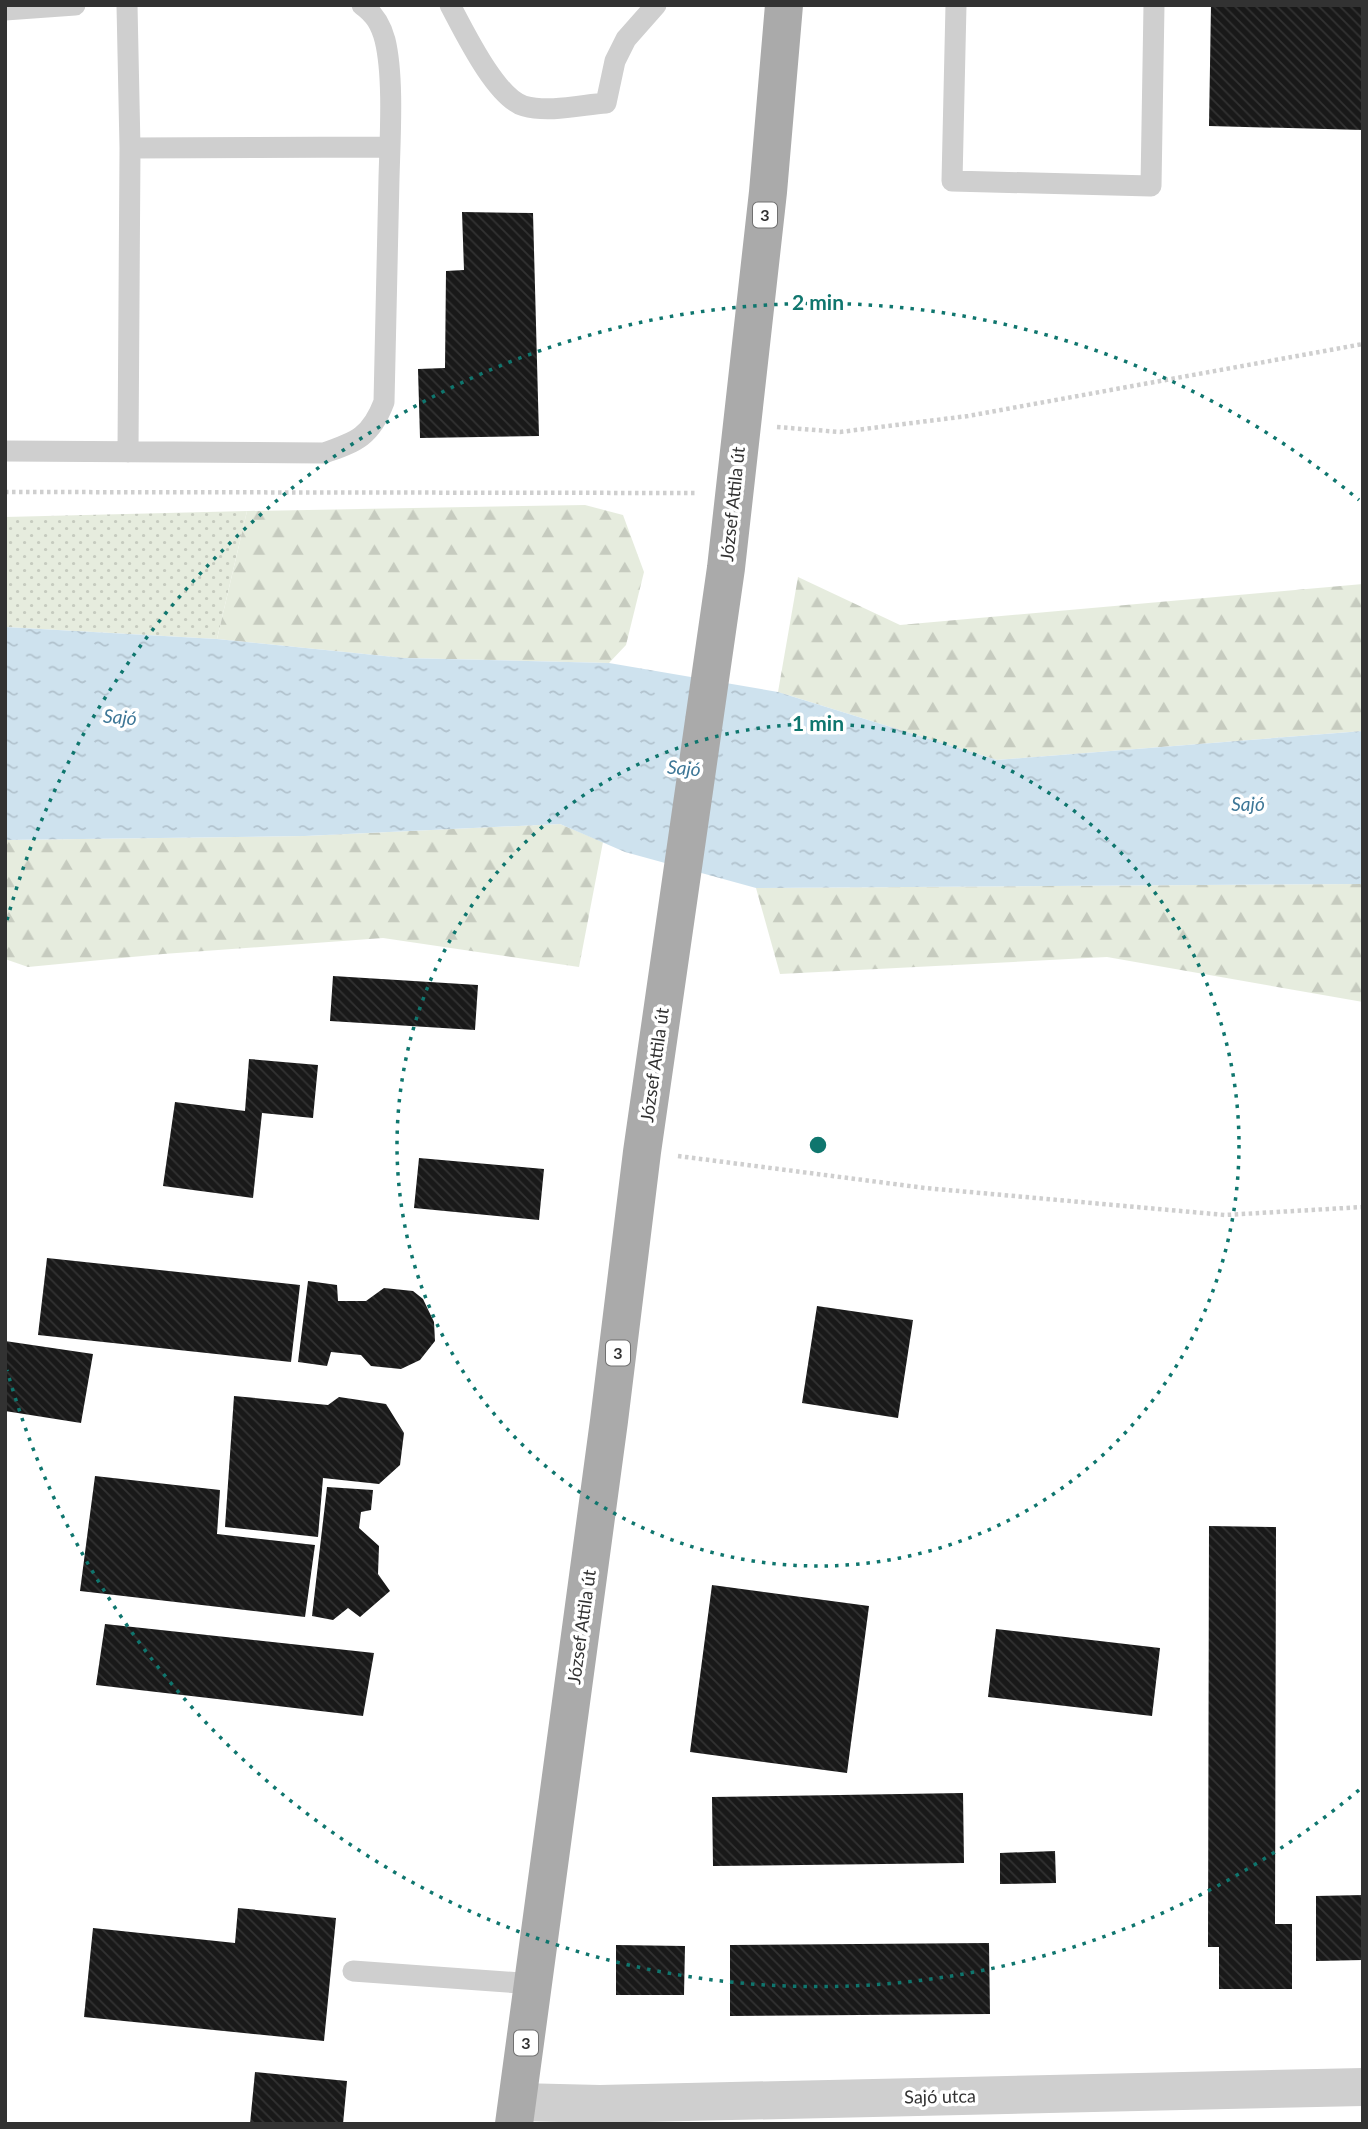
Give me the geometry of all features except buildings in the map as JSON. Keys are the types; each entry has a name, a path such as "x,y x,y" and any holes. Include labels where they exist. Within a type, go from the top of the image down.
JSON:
{"main road":[{"name":"József Attila út","path":"516,2113 610,1421 642,1152 726,568 768,192 784,5"}],"street":[{"name":"Sajó utca","path":"516,2113 600,2104 1363,2087"}],"lane":[{"path":"5,10 75,5"},
{"path":"127,5 130,148 128,452"},
{"path":"5,451 324,453 350,444 368,432 384,402 390,146 385,42 376,18 362,5"},
{"path":"450,5 478,57 507,96 523,105 548,108 606,103 615,61 626,39 656,5"},
{"path":"956,5 952,181 1151,186 1154,5"},
{"path":"130,148 390,146"},
{"path":"354,1971 534,1984"}],"path":[{"path":"741,424 840,432 968,416 1363,344"},
{"path":"5,492 735,494"},
{"path":"642,1152 925,1188 1225,1215 1363,1207"}],"green space":[{"path":"585,505 623,515 644,572 626,645 609,663 404,658 217,639 247,511"},
{"path":"247,511 217,639 5,627 5,517"},
{"path":"798,577 900,625 1363,584 1363,731 997,760 778,692"},
{"path":"560,824 603,842 579,967 383,938 28,967 5,959 5,840 305,836"},
{"path":"1363,884 1363,1002 1107,957 780,974 756,888"}],"water":[{"name":"Sajó","path":"5,627 217,639 404,658 609,663 778,692 997,760 1363,731 1363,884 756,888 625,852 560,824 305,836 5,840"}]}
